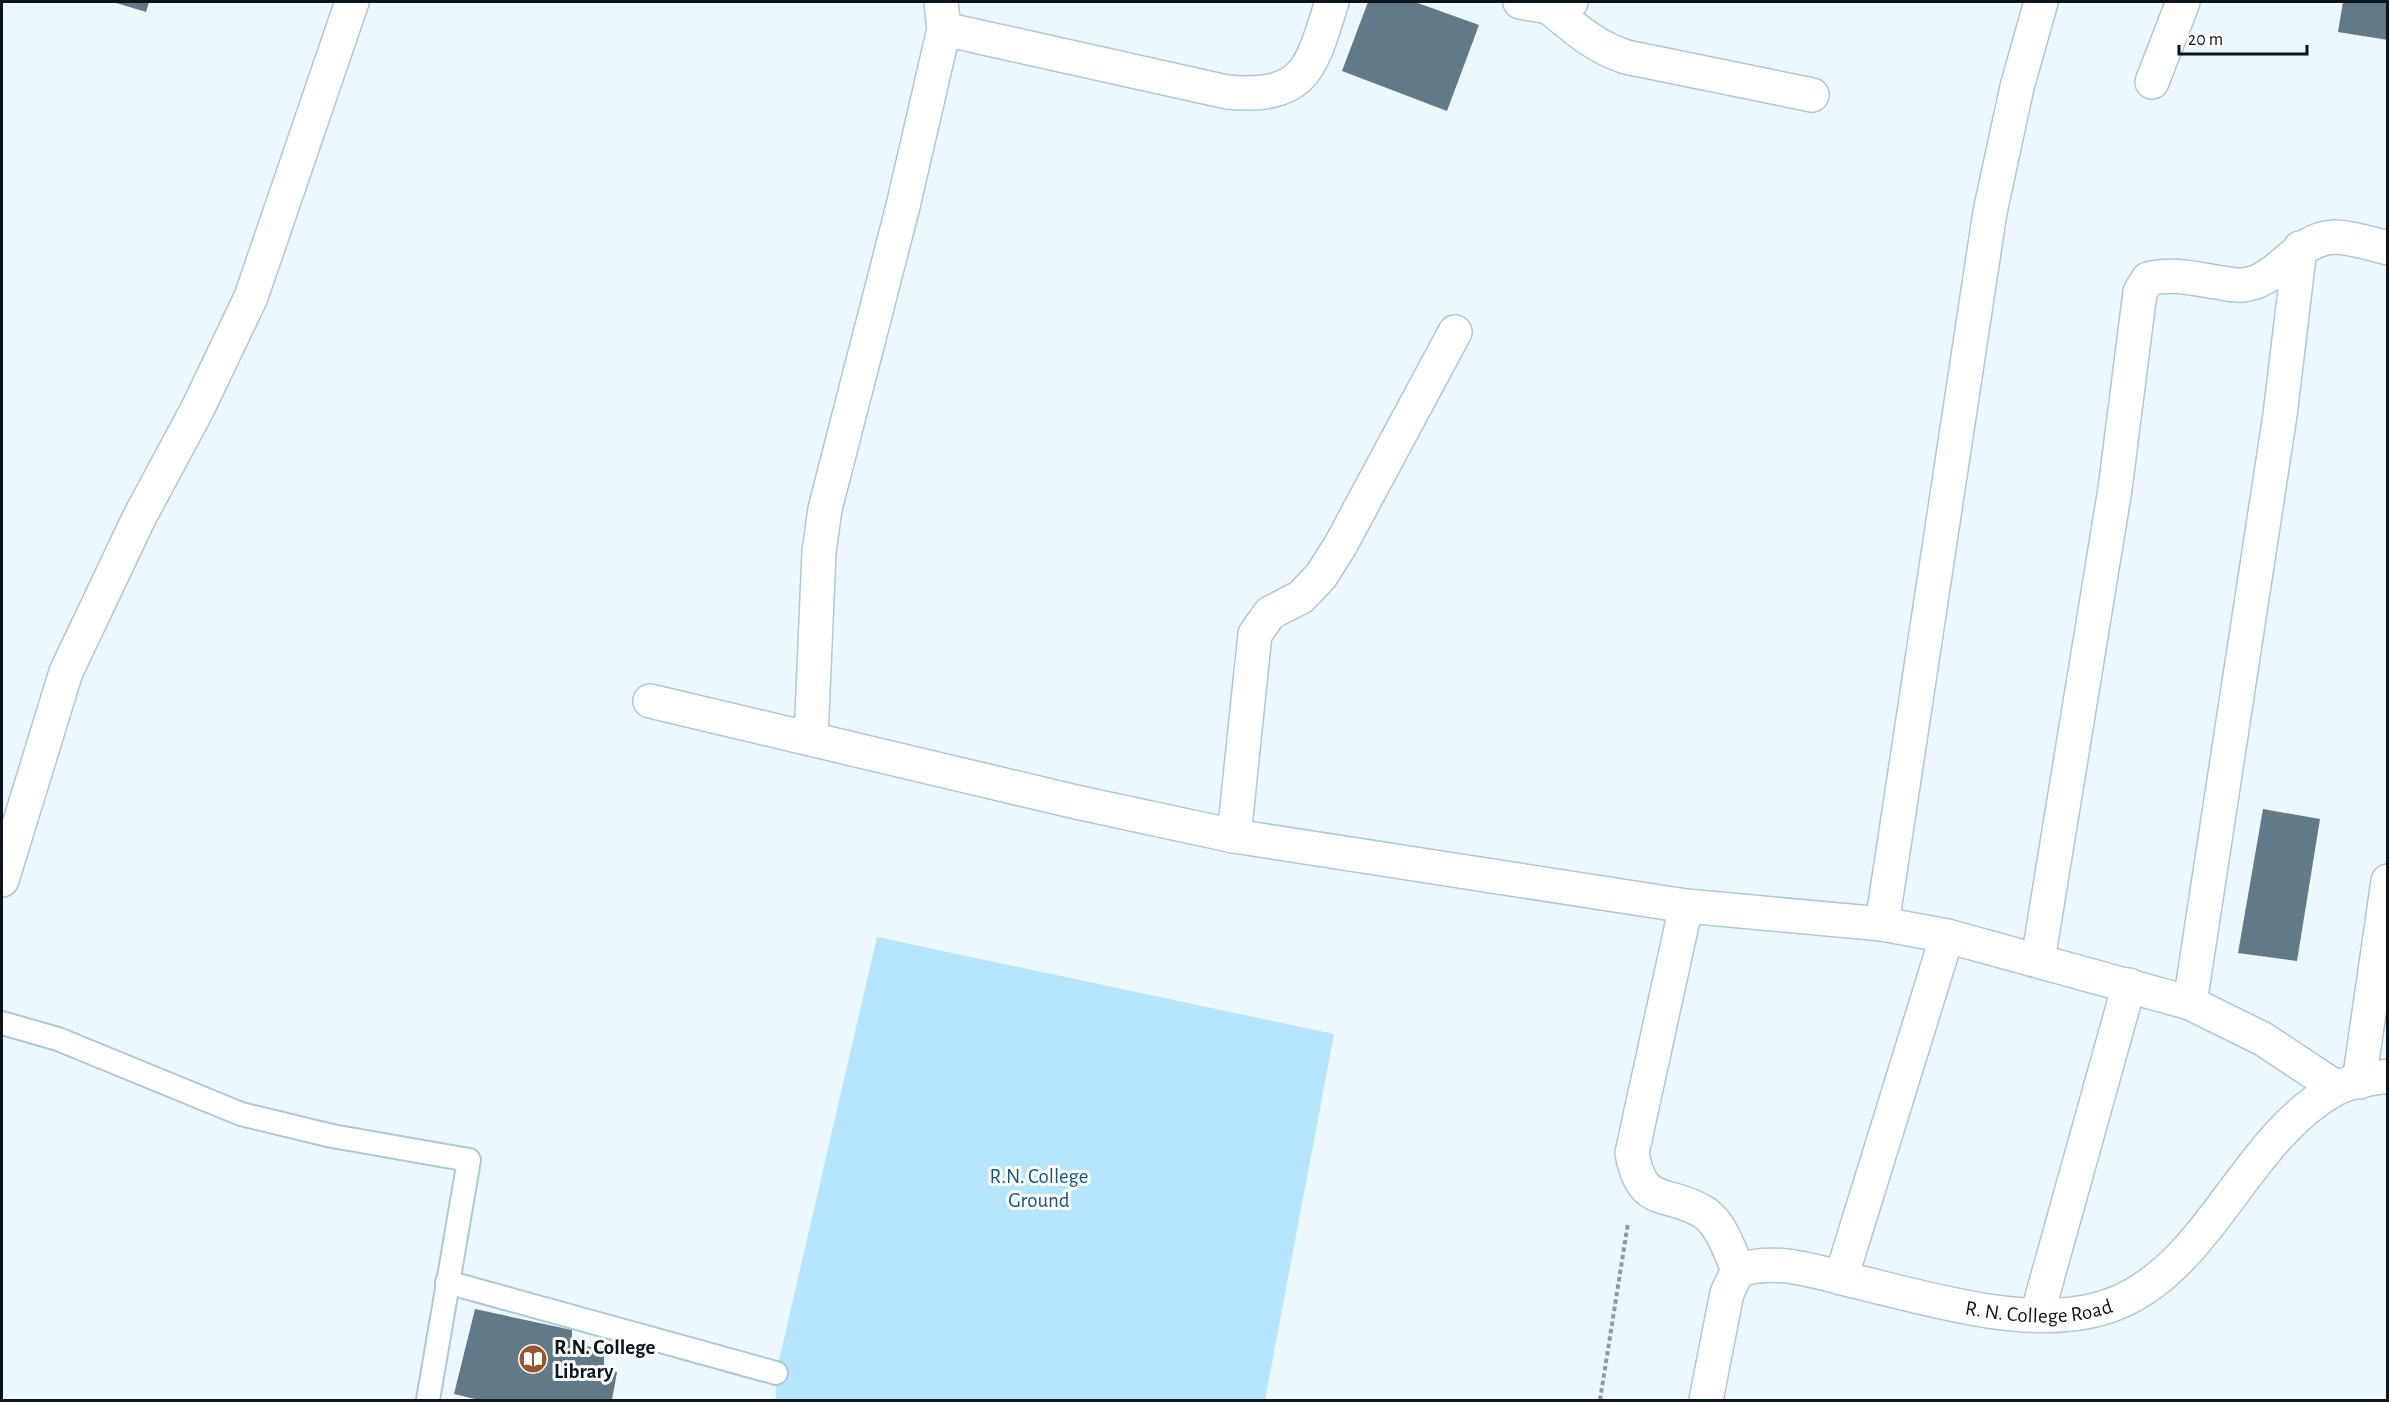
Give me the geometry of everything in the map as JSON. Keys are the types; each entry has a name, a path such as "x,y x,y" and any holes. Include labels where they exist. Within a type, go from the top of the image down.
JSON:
{"street":[{"path":"2,880 66,672 139,518 198,408 251,297 352,2"},
{"path":"811,738 818,564 825,509 903,206 943,15 1227,92 1253,94 1280,89 1302,77 1314,58 1332,2"},
{"path":"1881,924 1990,212 2017,87 2041,2"},
{"path":"2152,82 2183,2"},
{"path":"1547,4 1588,40 1604,50 1626,57 1812,95"},
{"path":"2038,960 2115,489 2140,292 2148,279 2167,275 2240,286 2257,283 2274,273 2300,249 2318,240 2335,237 2386,239"},
{"path":"2190,1003 2280,415 2300,249"},
{"path":"1234,836 1255,634 1270,613 1301,597 1321,576 1340,546 1455,332"},
{"path":"651,701 1076,802 1234,836 1686,906 1881,924 1947,936 2190,1003 2263,1040 2361,1082 2388,881"},
{"path":"1686,906 1632,1153 1636,1174 1652,1194 1707,1214 1721,1233 1738,1270 1726,1293 1706,1401"},
{"path":"1841,1278 1947,936"},
{"path":"2037,1315 2129,985"},
{"name":"R. N. College Road","path":"1738,1270 1761,1263 1791,1266 1953,1305 2037,1315 2096,1310 2140,1291 2177,1262 2268,1145 2298,1112 2361,1082"}],"lane":[{"path":"2,1023 58,1040 241,1114 332,1136 469,1160 428,1401"},
{"path":"447,1282 776,1373"}],"path":[{"path":"1600,1401 1636,1174"}],"green space":[{"name":"R.N. College Ground","path":"877,937 1334,1034 1265,1400 776,1400 776,1373"}],"building":[{"path":"113,2 149,2 146,12"},
{"path":"1368,2 1415,2 1479,25 1447,111 1342,71"},
{"path":"2343,2 2388,2 2388,40 2338,32"},
{"path":"2263,809 2320,819 2297,961 2238,953"},
{"name":"R.N. College Library","path":"475,1309 572,1330 572,1345 604,1348 604,1369 617,1372 612,1400 479,1400 454,1394"}],"place":[{"name":"R.N. College Library","path":"533,1359"}]}
